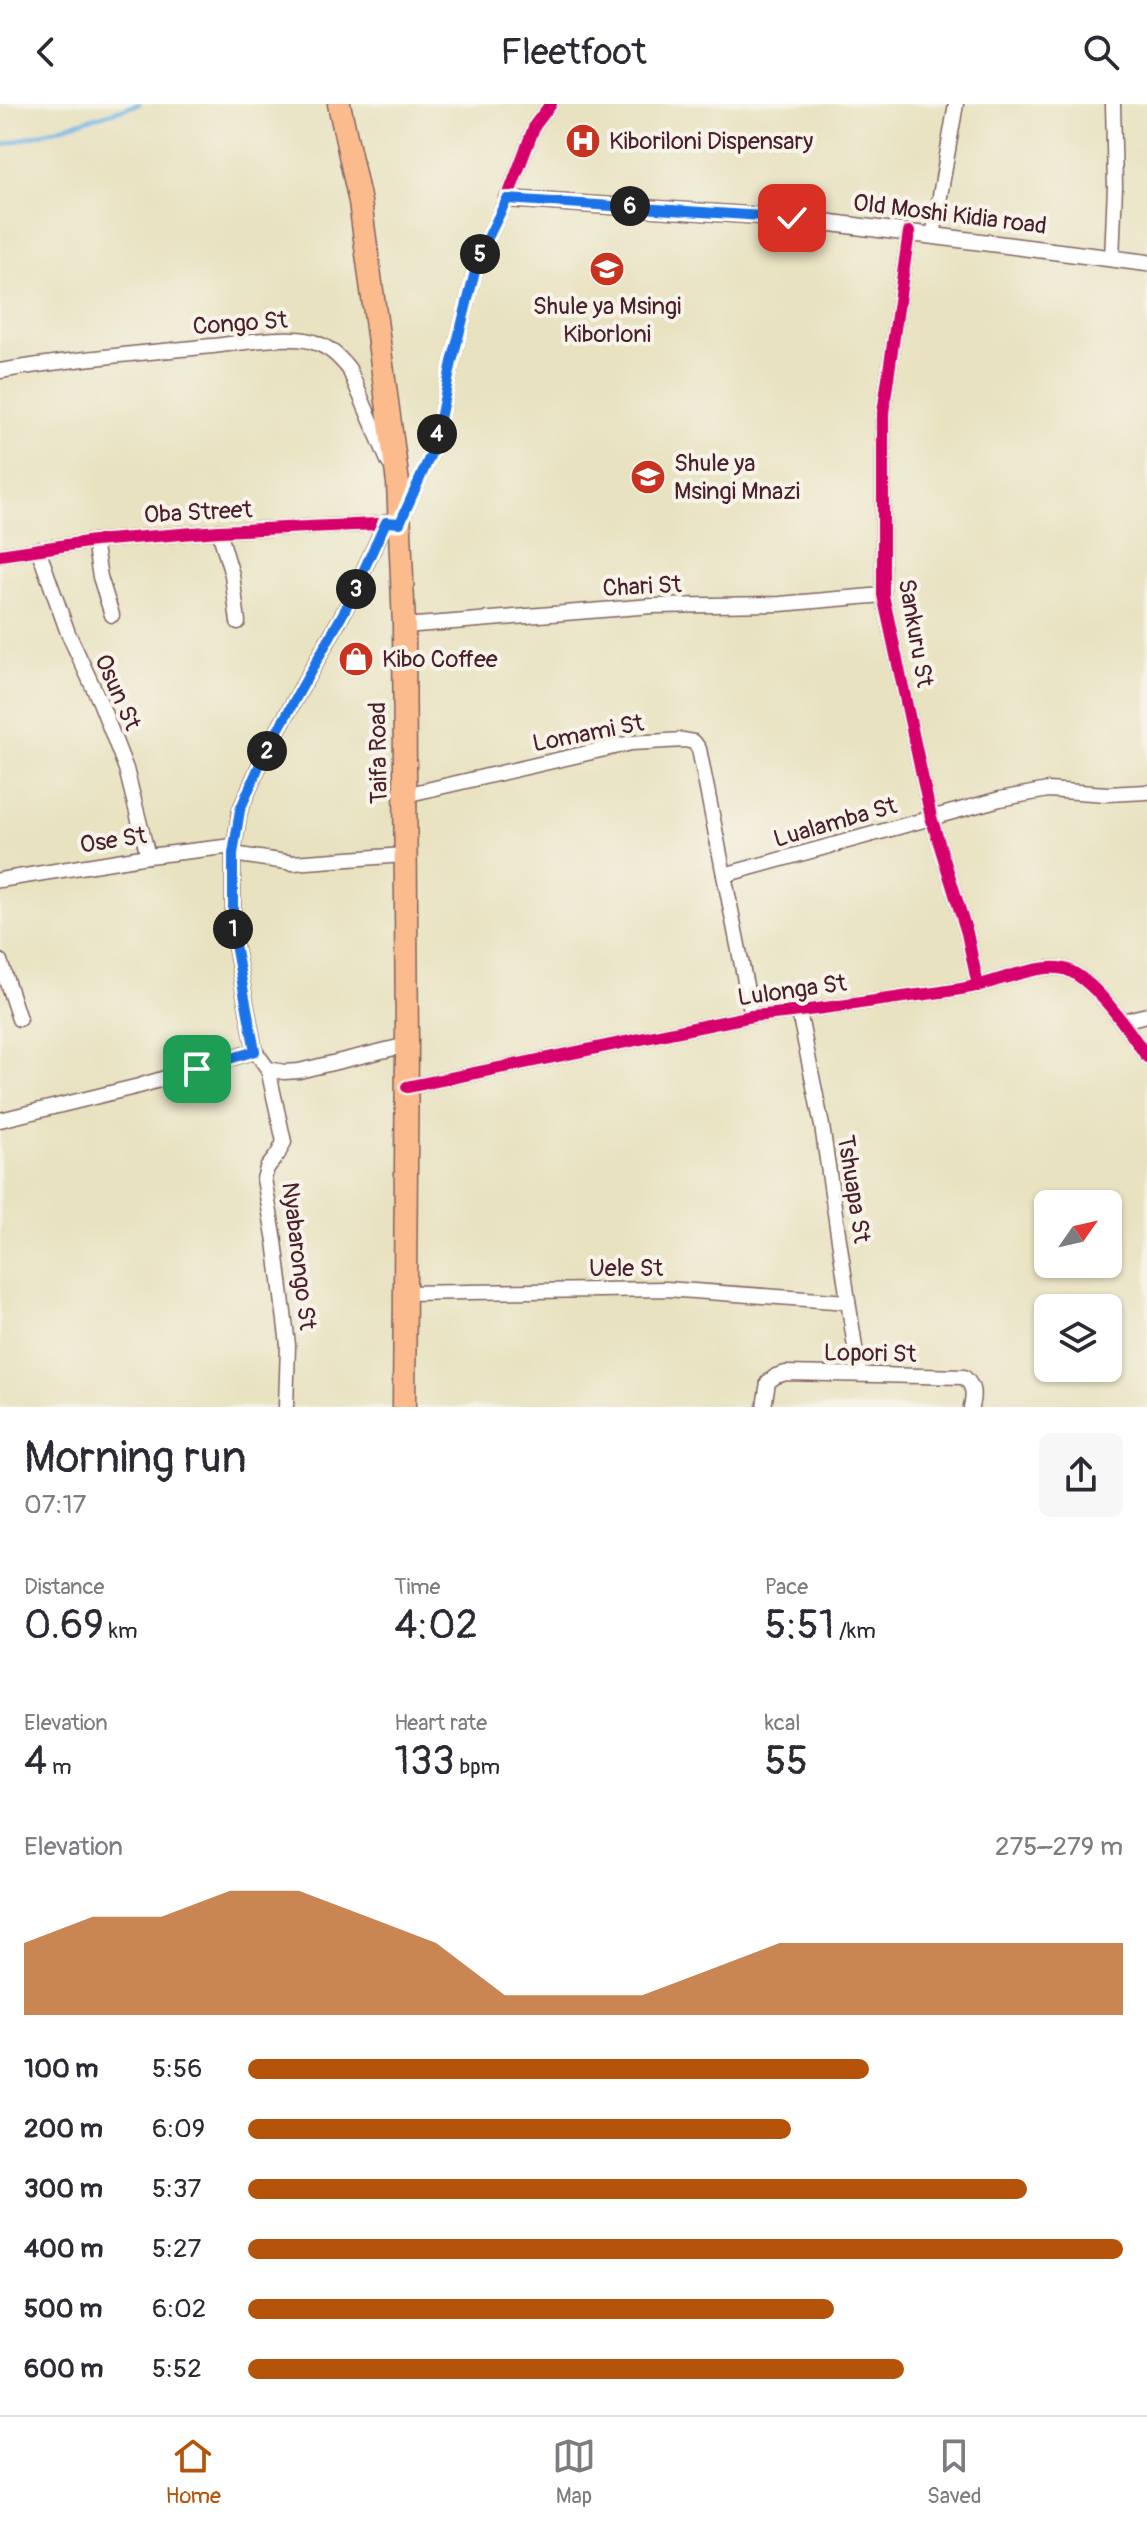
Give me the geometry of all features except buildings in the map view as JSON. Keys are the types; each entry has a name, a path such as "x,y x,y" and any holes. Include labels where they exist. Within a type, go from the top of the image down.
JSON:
{"highway":[{"name":"Taifa Road","path":"339,104 360,202 398,483 393,523 404,626 407,1045 404,1407"}],"street":[{"name":"Nyabarongo St","path":"286,1407 288,1345 264,1179 267,1168 284,1142 268,1069 255,1051 233,934 233,850 240,810 263,757 434,447 479,256 507,199 535,125 551,104"},
{"path":"933,236 956,104"},
{"path":"1112,259 1115,186 1113,104"},
{"name":"Old Moshi Kidia road","path":"507,199 792,218 1147,263"},
{"name":"Sankuru St","path":"909,232 883,413 883,595 931,817 967,933 978,986"},
{"name":"Congo St","path":"0,371 196,347 307,340 326,346 349,369 398,483"},
{"name":"Oba Street","path":"0,555 94,541 219,531 393,523"},
{"path":"219,531 232,575 238,622"},
{"path":"94,541 100,577 112,615"},
{"name":"Osun St","path":"38,549 68,633 126,769 148,856"},
{"name":"Chari St","path":"404,626 652,606 780,604 883,595"},
{"name":"Lomami St","path":"405,795 631,743 694,742 699,749 752,1016"},
{"name":"Lualamba St","path":"724,875 1000,799 1048,790 1107,794 1147,792"},
{"name":"Ose St","path":"0,880 148,856 233,850 293,863 404,855"},
{"path":"0,961 19,1019"},
{"name":"Lulonga St","path":"407,1087 752,1016 978,986 1027,971 1061,968 1073,972 1090,986 1122,1021 1147,1057"},
{"name":"Tshuapa St","path":"799,1012 822,1126 859,1374"},
{"path":"1122,1021 1147,1015"},
{"path":"268,1069 299,1071 407,1045"},
{"path":"0,1120 139,1086 255,1051"},
{"name":"Uele St","path":"404,1293 666,1289 848,1302"},
{"name":"Lopori St","path":"764,1407 768,1382 786,1373 964,1377 971,1383 974,1394 971,1407"}],"waterway":[{"path":"0,146 139,104"}],"cycle path":[{"path":"0,555 94,541 219,531 400,523 434,447 479,256 507,199 535,125 551,104"},
{"path":"909,232 883,413 883,595 931,817 967,933 978,986"},
{"path":"407,1087 752,1016 956,990 1051,968 1070,971 1091,986 1113,1010 1147,1057"}],"place":[{"name":"Kiboriloni Dispensary","path":"583,141"},
{"name":"Shule ya Msingi Kiborloni","path":"607,269"},
{"name":"Shule ya Msingi Mnazi","path":"648,477"},
{"name":"Kibo Coffee","path":"356,659"}],"route":[{"path":"197,1069 255,1051 233,934 233,846 240,810 263,757 345,610 386,522 400,523 419,484 434,447 479,256 507,199 792,218"}]}
